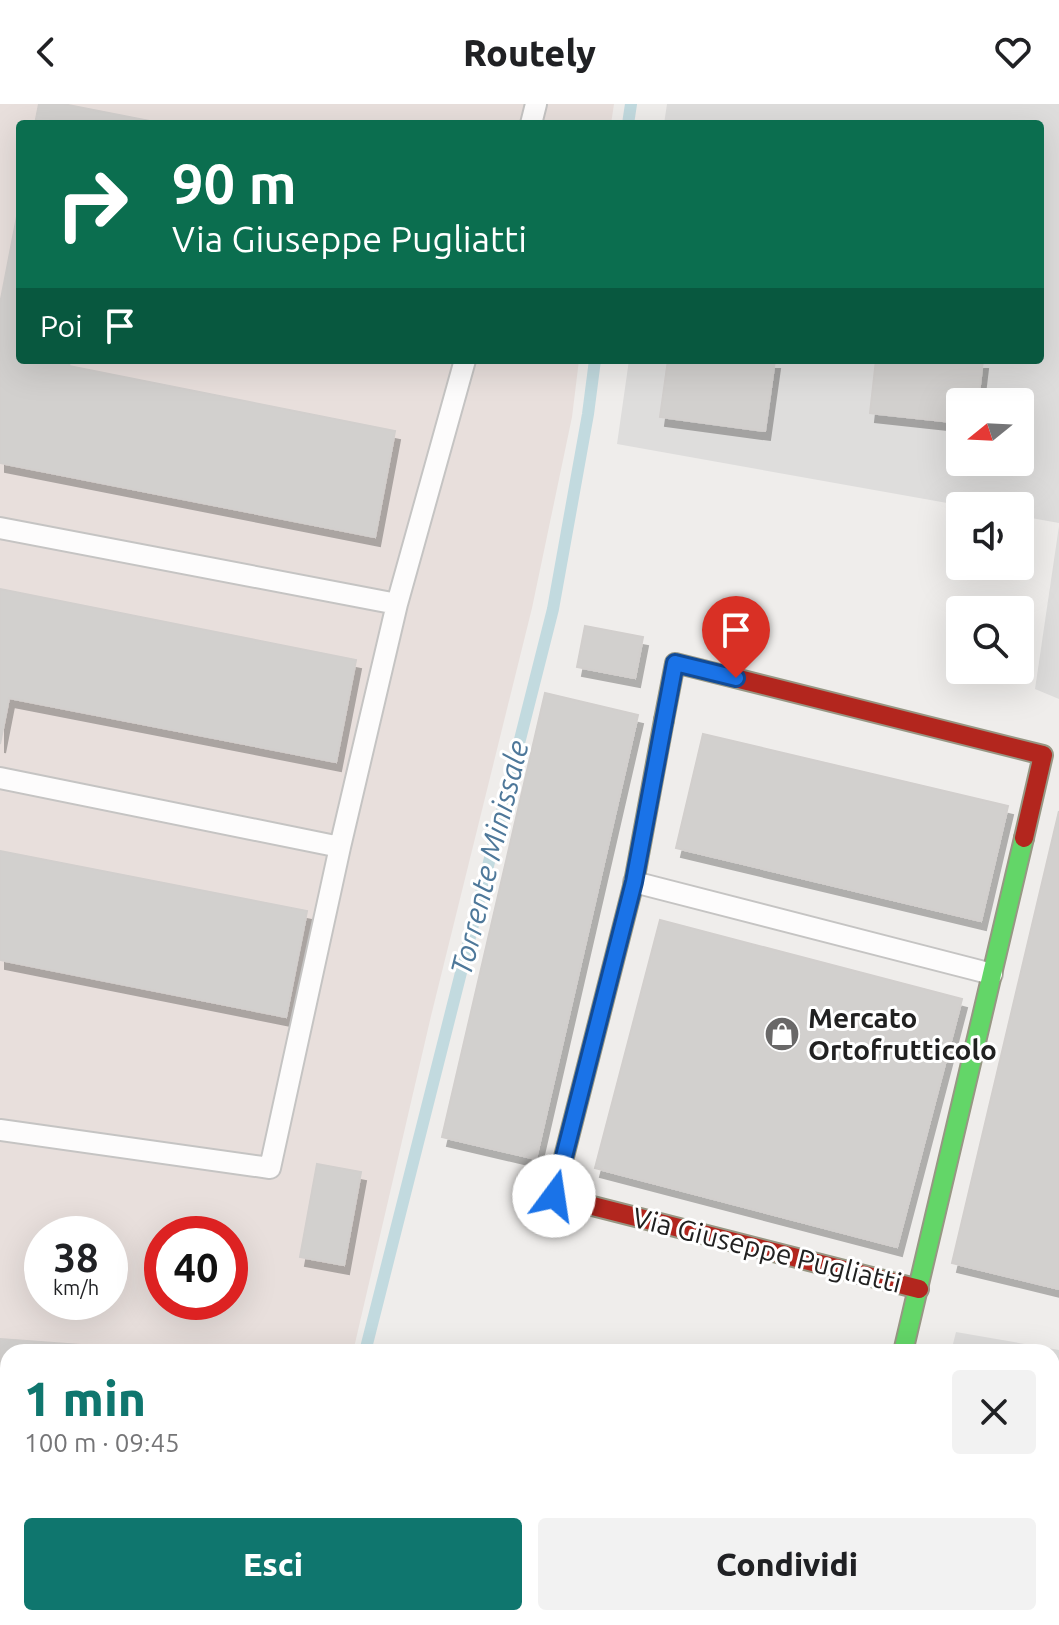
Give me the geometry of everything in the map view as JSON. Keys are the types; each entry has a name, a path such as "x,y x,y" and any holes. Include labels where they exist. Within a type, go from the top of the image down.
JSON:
{"street":[{"name":"Via Giuseppe Pugliatti","path":"905,1344 919,1289 1043,755 675,663 634,882 554,1196 919,1289"}],"lane":[{"path":"0,1130 270,1168 397,604 464,364"},
{"path":"0,528 397,604"},
{"path":"0,778 340,847"},
{"path":"634,882 992,974"}],"shaded area":[{"path":"0,104 614,104 612,120 16,120 16,364 579,364 572,417 532,608 431,1016 355,1344 0,1344"},
{"path":"667,104 1059,104 1059,523 1034,519 1034,492 946,492 946,503 617,444 628,364 1044,364 1044,120 665,120"},
{"path":"1059,526 1059,699 1035,689"},
{"path":"956,1332 1025,1344 953,1344"}],"building":[{"path":"39,104 63,104 145,120 36,120"},
{"path":"16,222 16,364 69,364 395,431 375,537 0,463 0,304"},
{"path":"667,364 774,364 765,431 660,417"},
{"path":"876,364 983,364 980,388 946,388 946,421 870,413"},
{"path":"0,589 356,660 336,762 9,698 0,744"},
{"path":"585,626 643,637 635,678 577,667"},
{"path":"545,693 638,715 536,1159 442,1137"},
{"path":"703,734 1008,806 981,921 676,848"},
{"path":"1059,811 1059,1289 952,1263"},
{"path":"0,851 307,911 286,1017 0,960"},
{"path":"660,920 962,999 897,1247 595,1168"},
{"path":"317,1164 361,1172 344,1265 300,1257"},
{"path":"0,1339 68,1344 0,1344"}],"waterway":[{"name":"Torrente Minissale","path":"629,120 631,104"},
{"name":"Torrente Minissale","path":"367,1344 553,609 594,364"}],"traffic: fast":[{"path":"573,1201 554,1196 634,882 664,720"},
{"path":"905,1344 1024,838"}],"traffic: jam":[{"path":"664,720 675,663 1043,755 1024,838"},
{"path":"573,1201 919,1289"}],"place":[{"name":"Mercato Ortofrutticolo","path":"782,1034"}],"route":[{"path":"554,1196 634,882 675,663 736,678"}]}
